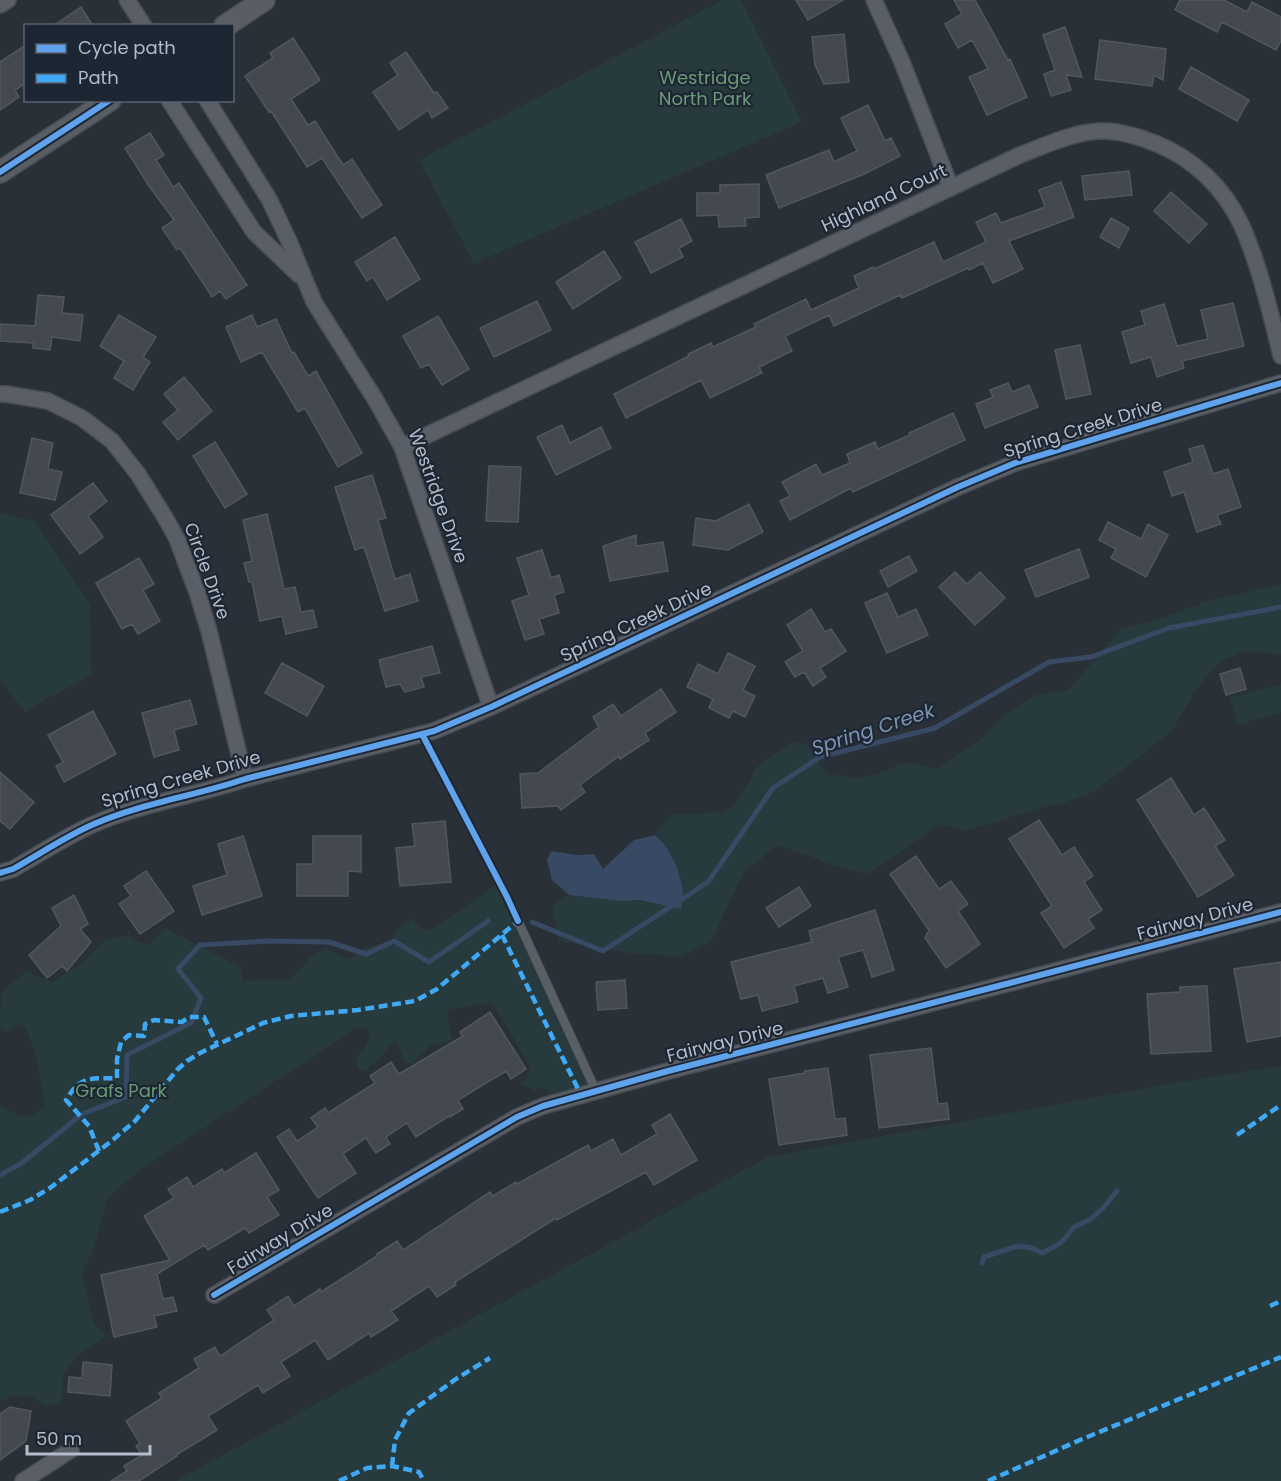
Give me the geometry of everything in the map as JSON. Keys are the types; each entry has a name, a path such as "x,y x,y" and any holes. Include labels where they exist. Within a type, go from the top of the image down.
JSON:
{"main road":[{"path":"228,24 264,0"},
{"path":"0,172 107,102"}],"street":[{"path":"0,5 8,0"},
{"path":"128,0 143,24"},
{"path":"874,0 902,62 951,188"},
{"name":"Westridge Drive","path":"170,102 254,232 304,279"},
{"name":"Westridge Drive","path":"208,102 269,200 289,241 314,303 375,399 402,447 491,707"},
{"name":"Highland Court","path":"402,447 1020,155 1065,138 1099,131 1116,131 1165,147 1203,172 1216,184 1242,226 1264,287 1281,356"},
{"name":"Spring Creek Drive","path":"0,873 13,869 95,824 141,808 434,731 491,707 1015,463 1281,383"},
{"name":"Circle Drive","path":"0,394 48,401 82,418 112,441 138,474 177,539 198,595 245,779"},
{"name":"Fairway Drive","path":"214,1295 517,1117 543,1106 1281,912"},
{"path":"23,1481 71,1450"}],"lane":[{"path":"518,921 596,1091"}],"green space":[{"name":"Westridge North Park","path":"723,0 741,0 802,122 474,263 419,160"},
{"path":"0,512 34,521 90,605 91,675 24,712 0,677"},
{"path":"1281,584 1281,654 1243,652 1218,663 1195,691 1173,730 1095,791 1066,802 1032,810 967,831 940,824 867,874 829,864 778,845 743,873 711,941 681,956 628,953 559,941 552,906 569,895 622,901 639,900 680,909 665,845 655,835 671,815 723,812 738,801 757,767 792,742 807,745 827,774 863,778 908,762 937,769 981,740 1008,712 1035,695 1069,690 1120,630 1205,602"},
{"path":"1281,684 1281,712 1238,725 1230,698"},
{"name":"Grafs Park","path":"496,885 588,1086 549,1095 545,1087 534,1091 522,1084 531,1068 493,1004 483,1003 447,1010 452,1040 430,1046 413,1063 405,1063 397,1042 391,1043 382,1056 366,1071 358,1068 356,1059 369,1039 368,1027 354,1029 139,1171 108,1197 94,1246 82,1275 90,1309 94,1315 92,1316 93,1322 106,1337 77,1356 64,1373 61,1403 46,1405 32,1397 12,1396 0,1402 0,1107 27,1118 45,1106 38,1063 22,1023 5,1032 0,1026 1,993 26,971 52,982 84,962 105,940 126,936 148,945 165,928 242,968 242,981 288,980 301,969 309,958 326,947 350,959 363,949 393,940 396,931 412,919 424,931 433,929"},
{"path":"1281,1066 1281,1481 177,1481 768,1157 1174,1083"}],"water":[{"path":"655,835 665,845 677,867 683,890 681,909 639,900 622,901 569,895 552,880 547,860 551,851 577,855 594,854 603,869 634,840"}],"building":[{"path":"796,0 843,0 808,20"},
{"path":"954,0 975,0 1008,60 1010,59 1027,97 987,115 969,77 988,69 972,40 958,48 945,24 962,14"},
{"path":"1180,0 1224,0 1247,12 1252,2 1281,17 1281,41 1276,50 1222,22 1217,32 1175,10"},
{"path":"81,7 92,24 56,24"},
{"path":"1065,27 1082,77 1066,75 1071,90 1051,96 1044,74 1055,70 1043,35"},
{"path":"844,34 849,82 824,84 815,65 812,37"},
{"path":"293,38 320,80 291,99 308,125 315,121 343,165 352,159 382,205 362,218 322,158 307,167 245,76 273,58 270,53"},
{"path":"1100,40 1166,49 1163,80 1154,75 1152,86 1095,79"},
{"path":"24,46 24,84 15,90 19,97 0,110 0,62"},
{"path":"406,52 434,93 437,92 448,108 432,118 428,110 399,130 373,92 398,75 390,63"},
{"path":"1191,67 1249,100 1237,121 1179,89"},
{"path":"868,105 885,141 891,138 900,156 862,175 779,208 766,175 829,150 834,162 857,151 841,118"},
{"path":"150,133 164,155 156,160 173,187 179,183 247,285 226,299 220,291 212,297 180,248 177,250 162,228 174,220 125,148"},
{"path":"1129,171 1132,195 1085,200 1082,176"},
{"path":"1061,182 1074,217 1009,241 1023,269 993,283 983,263 902,298 900,295 834,326 829,315 785,336 792,351 759,367 762,373 710,398 701,380 626,418 614,394 689,356 688,354 711,343 713,347 756,327 754,324 806,299 811,310 859,288 854,276 934,242 943,262 986,242 976,222 996,213 1001,223 1045,207 1039,190"},
{"path":"759,184 759,217 745,218 746,226 719,227 718,215 697,216 697,193 720,193 720,185"},
{"path":"1171,192 1207,224 1189,243 1154,211"},
{"path":"1111,218 1129,228 1119,248 1100,237"},
{"path":"681,219 692,241 679,248 683,257 651,273 635,242"},
{"path":"395,237 420,279 387,300 373,277 367,281 355,262"},
{"path":"604,251 621,278 573,309 556,282"},
{"path":"38,295 64,297 62,313 83,315 80,341 52,337 50,350 33,348 33,343 0,341 0,324 35,326"},
{"path":"537,301 551,330 494,357 480,328"},
{"path":"1233,303 1244,346 1182,361 1184,368 1157,377 1151,357 1131,363 1122,332 1145,325 1141,311 1164,304 1177,346 1208,339 1201,310"},
{"path":"119,315 156,337 143,357 150,362 133,390 114,378 124,361 100,346"},
{"path":"252,315 257,327 276,319 292,353 294,352 308,376 316,371 362,453 338,467 305,408 298,412 262,352 241,362 226,327"},
{"path":"438,316 469,369 442,385 429,364 421,368 403,336"},
{"path":"1080,345 1091,394 1066,399 1055,350"},
{"path":"184,377 212,411 178,440 163,422 178,410 164,394"},
{"path":"1008,383 1012,392 1029,385 1038,407 985,428 976,404 993,397 990,390"},
{"path":"953,413 965,440 853,492 851,488 790,520 780,501 790,496 782,482 816,464 822,475 850,463 847,454 875,442 878,449"},
{"path":"562,425 570,443 601,427 611,448 556,475 537,437"},
{"path":"32,438 53,443 48,469 62,472 55,500 20,493"},
{"path":"215,442 247,494 225,508 193,456"},
{"path":"1203,445 1213,474 1228,469 1241,507 1217,515 1221,524 1197,532 1184,492 1172,496 1164,472 1193,462 1189,449"},
{"path":"489,466 521,467 518,522 486,521"},
{"path":"372,475 386,518 378,520 395,579 410,574 418,601 385,611 364,547 355,550 335,487"},
{"path":"93,483 107,501 88,516 103,537 80,554 51,515"},
{"path":"749,504 763,532 728,550 693,545 696,518 716,521"},
{"path":"267,514 284,589 295,587 301,612 313,610 317,627 286,634 282,616 260,621 252,582 249,582 244,563 252,561 243,520"},
{"path":"1108,522 1141,539 1148,524 1168,535 1146,577 1111,558 1116,549 1099,540"},
{"path":"636,535 636,546 663,542 668,571 610,581 603,546"},
{"path":"1079,549 1089,577 1036,597 1025,570"},
{"path":"542,550 551,578 559,575 564,592 554,595 559,613 539,619 544,634 525,640 512,601 529,595 517,558"},
{"path":"909,556 917,571 888,587 880,571"},
{"path":"139,558 154,584 143,590 160,621 138,634 132,624 122,629 96,583"},
{"path":"955,572 967,584 980,572 1005,598 975,625 939,587"},
{"path":"887,593 898,617 916,609 928,635 887,653 865,603"},
{"path":"811,609 825,632 831,629 846,651 820,668 826,677 813,686 804,672 795,677 785,662 803,651 787,625"},
{"path":"432,646 440,673 421,677 424,687 405,692 400,684 386,687 379,660"},
{"path":"728,653 755,666 743,690 755,696 745,717 733,711 729,718 709,708 713,699 687,687 698,664 718,674"},
{"path":"282,663 324,686 307,716 265,693"},
{"path":"1240,668 1246,689 1226,695 1220,674"},
{"path":"661,689 676,712 645,733 649,740 620,759 619,756 580,785 585,792 561,810 558,806 522,808 520,774 538,773 599,727 593,717 613,704 621,716"},
{"path":"190,700 197,724 174,730 179,750 154,757 142,713"},
{"path":"93,711 116,754 64,782 56,766 63,762 48,735"},
{"path":"0,772 34,802 10,829 0,821"},
{"path":"1171,778 1194,815 1204,808 1225,840 1215,846 1234,875 1198,897 1137,800"},
{"path":"1039,820 1062,855 1074,847 1093,876 1084,882 1102,910 1088,919 1094,928 1064,948 1041,913 1052,906 1009,839"},
{"path":"445,821 451,882 400,886 396,848 415,846 412,824"},
{"path":"243,836 262,896 202,915 193,886 227,875 218,844"},
{"path":"313,836 361,836 361,872 348,871 348,896 297,896 297,864 313,864"},
{"path":"916,856 939,889 951,881 968,904 958,911 980,944 946,968 925,938 929,930 890,874"},
{"path":"146,871 174,911 140,934 119,904 131,896 124,886"},
{"path":"799,887 811,906 779,927 766,908"},
{"path":"74,895 88,924 80,929 91,942 67,971 62,966 47,978 29,955 61,926 52,908"},
{"path":"875,910 894,970 872,977 863,950 838,957 848,987 828,993 823,978 794,986 798,1002 762,1011 758,995 741,999 731,962 812,942 809,931"},
{"path":"1281,962 1281,1036 1247,1042 1234,969"},
{"path":"625,980 627,1008 598,1010 596,982"},
{"path":"1207,986 1211,1051 1151,1054 1147,994 1180,992 1180,987"},
{"path":"490,1012 526,1069 511,1079 506,1071 458,1100 463,1109 416,1137 407,1123 386,1137 390,1144 376,1153 366,1138 343,1154 356,1173 318,1198 277,1137 289,1129 297,1141 318,1127 311,1118 325,1108 328,1113 375,1083 370,1076 391,1062 399,1074 463,1036 460,1032"},
{"path":"931,1048 938,1104 947,1103 949,1119 879,1128 870,1055"},
{"path":"828,1068 835,1119 845,1118 847,1135 779,1145 769,1079"},
{"path":"670,1114 697,1160 654,1185 646,1172 557,1220 556,1218 455,1282 456,1285 437,1297 429,1286 391,1311 398,1320 371,1337 369,1333 328,1360 315,1340 281,1362 290,1376 263,1393 258,1385 208,1416 217,1430 139,1481 111,1481 127,1471 124,1466 142,1455 136,1446 140,1443 126,1421 162,1398 159,1393 199,1368 194,1359 215,1347 220,1356 274,1320 267,1310 288,1296 294,1306 320,1289 321,1292 397,1241 403,1250 490,1192 493,1196 588,1145 591,1151 613,1139 621,1155 657,1134 652,1125"},
{"path":"256,1153 279,1190 267,1197 279,1215 249,1233 245,1228 208,1250 204,1245 157,1274 163,1299 173,1297 177,1311 154,1316 157,1327 114,1337 101,1275 170,1260 144,1216 174,1198 168,1189 187,1177 193,1187 222,1169 224,1173"},
{"path":"83,1362 112,1365 110,1396 68,1392 69,1377 82,1378"},
{"path":"10,1407 31,1411 26,1441 0,1460 0,1414"}],"waterway":[{"name":"Spring Creek","path":"532,922 603,951 708,882 773,788 820,757 935,728 1049,662 1091,657 1169,628 1281,607"},
{"name":"Spring Creek","path":"0,1175 22,1163 82,1114 126,1097 127,1055 191,1023 201,998 178,969 200,945 267,941 329,942 366,954 394,941 429,962 488,921"},
{"path":"982,1263 984,1257 1018,1246 1032,1248 1042,1253 1048,1250 1062,1242 1074,1227 1091,1219 1117,1191"}],"marked path":[{"path":"0,1212 30,1200 50,1188 109,1143 135,1121 177,1070 200,1053 263,1023 291,1016 358,1010 415,1001 437,989 518,921"},
{"path":"502,935 581,1095"},
{"path":"99,1151 89,1126 66,1100 76,1086 82,1082 117,1078 117,1059 121,1042 129,1035 144,1036 145,1024 154,1020 182,1022 189,1017 204,1017 217,1044"},
{"path":"1237,1135 1281,1105"},
{"path":"1270,1306 1281,1301"},
{"path":"988,1481 1080,1440 1281,1357"},
{"path":"392,1466 395,1440 409,1413 490,1358"},
{"path":"339,1481 367,1468 392,1466 419,1472 424,1481"}],"cycle path":[{"path":"0,172 107,102"},
{"path":"0,873 13,869 84,829 131,810 434,731 491,707 958,487 1015,463 1281,383"},
{"path":"422,734 518,921"},
{"path":"214,1295 517,1117 543,1106 668,1071 1281,912"}]}
